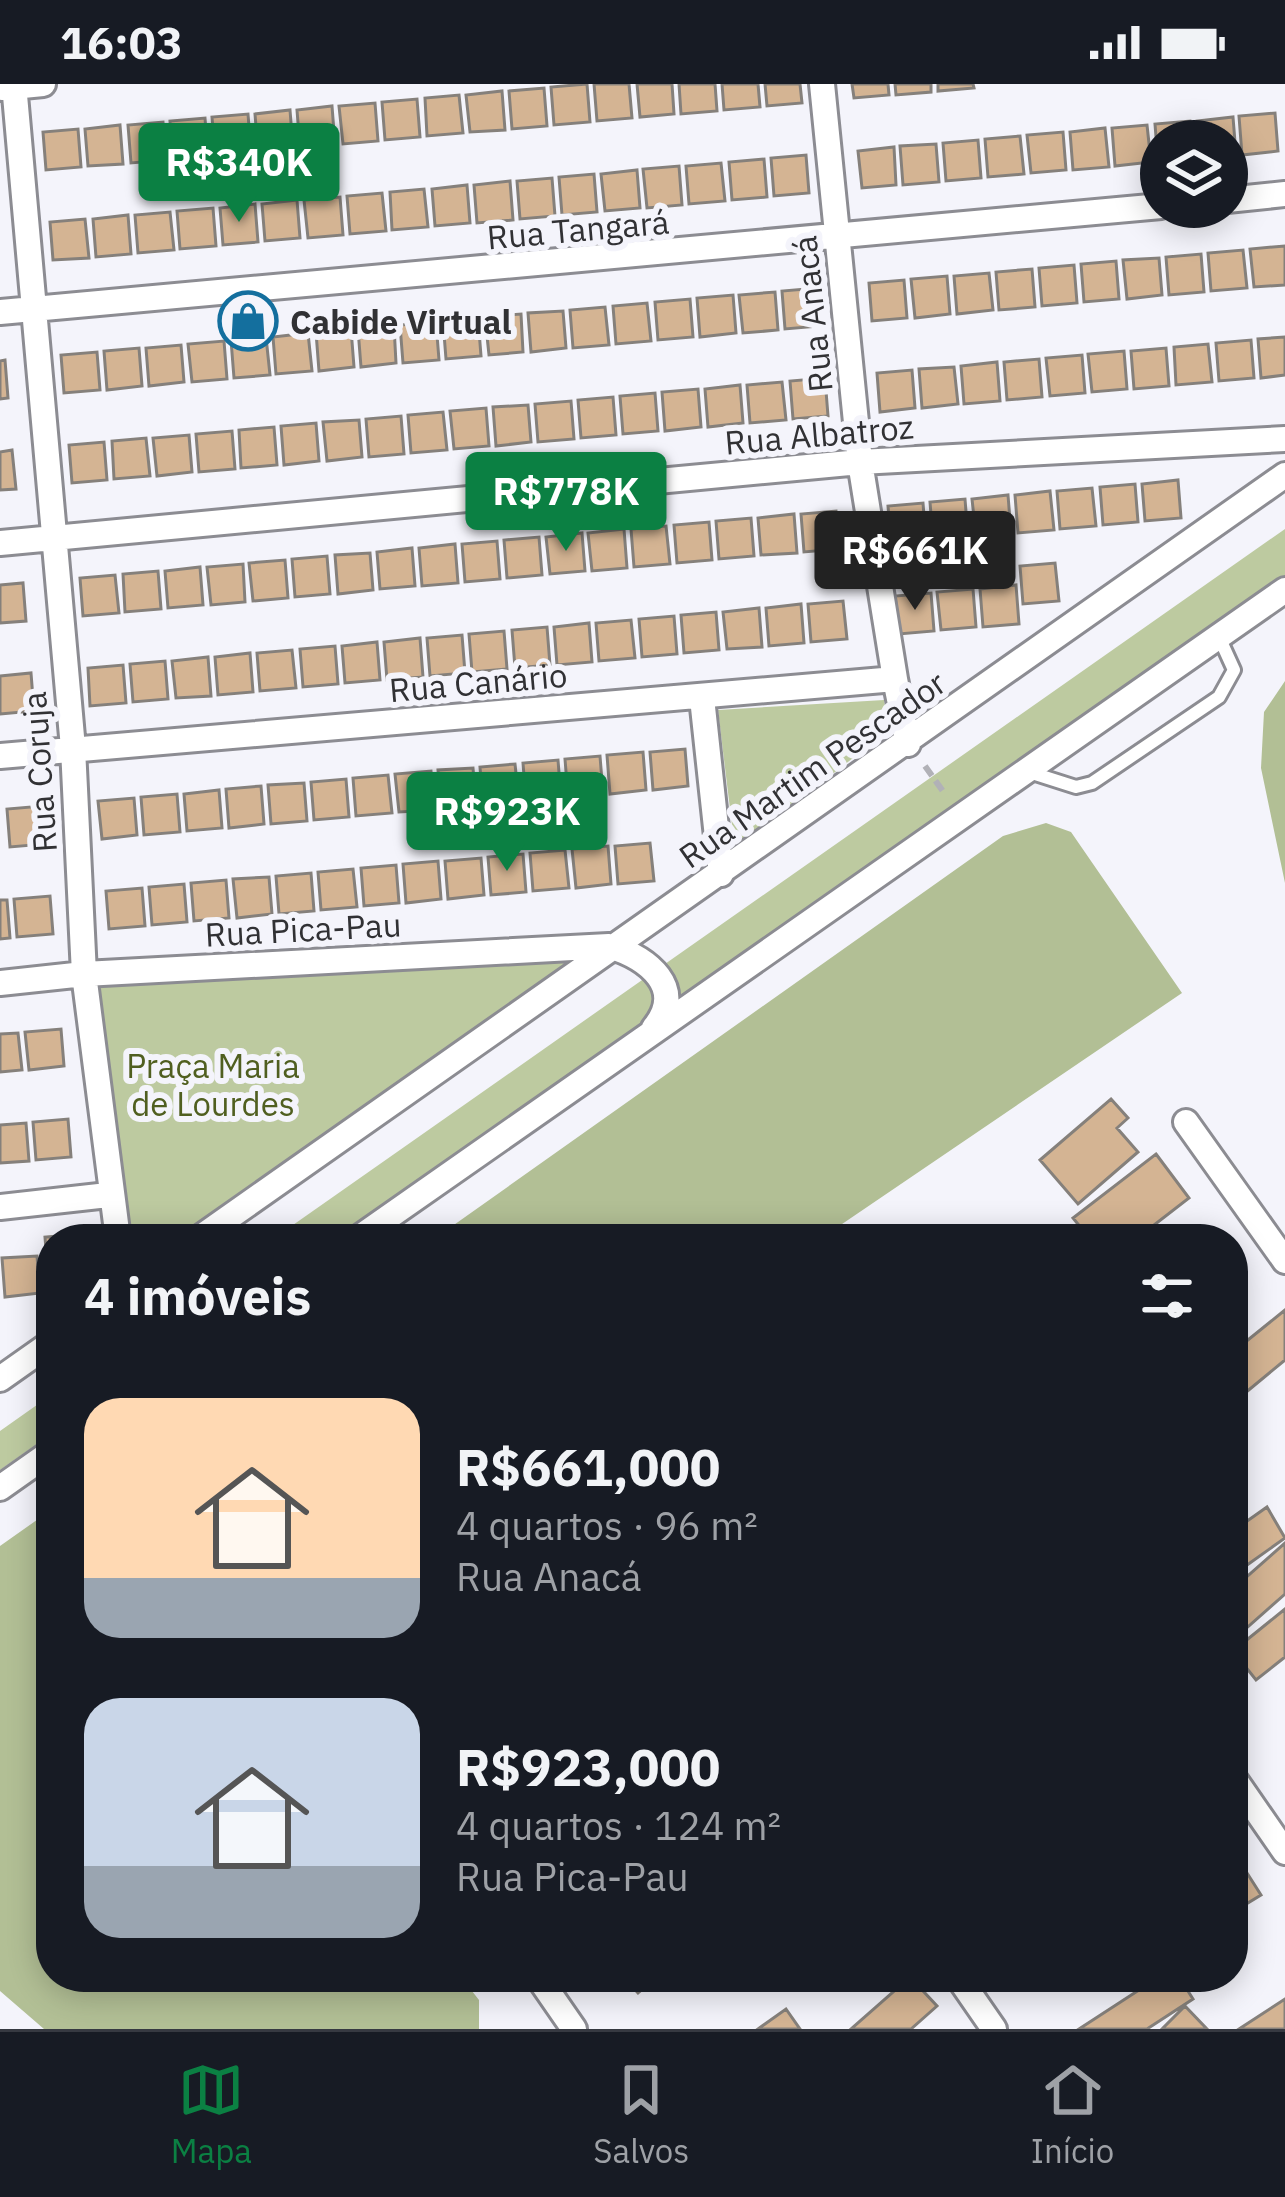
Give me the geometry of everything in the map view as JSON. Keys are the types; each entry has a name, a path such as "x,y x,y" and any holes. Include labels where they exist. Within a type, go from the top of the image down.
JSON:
{"street":[{"path":"10,86 43,84"},
{"name":"Rua Anacá","path":"822,84 860,462 895,679"},
{"name":"Rua Coruja","path":"10,86 73,748 84,974 115,1224"},
{"path":"1248,198 1285,194"},
{"name":"Rua Tangará","path":"0,312 838,240 1140,208"},
{"name":"Rua Albatroz","path":"0,543 860,462 1285,439"},
{"name":"Rua Martim Pescador","path":"219,1224 1285,475"},
{"path":"379,1224 1285,590"},
{"path":"895,679 908,744"},
{"name":"Rua Canário","path":"0,757 895,679"},
{"path":"702,698 721,874"},
{"path":"609,946 650,961 664,985 666,1013 645,1039"},
{"name":"Rua Pica-Pau","path":"0,983 84,974 609,946"},
{"path":"1186,1122 1285,1262"},
{"path":"0,1207 108,1195"},
{"path":"0,1379 36,1354"},
{"path":"0,1488 36,1463"},
{"path":"1248,1799 1285,1852"},
{"path":"548,1992 574,2029"},
{"path":"968,1992 994,2029"}],"lane":[{"path":"1028,772 1076,787 1093,783 1219,697 1234,670 1219,637"}],"path":[{"path":"908,744 963,818"}],"green space":[{"path":"1285,529 1285,581 355,1224 294,1224"},
{"path":"1285,681 1285,883 1261,768 1264,712"},
{"path":"884,700 889,730 735,850 718,710"},
{"path":"1046,823 1071,832 1182,993 842,1224 455,1224 1003,836"},
{"name":"Praça Maria de Lourdes","path":"601,950 214,1224 119,1224 86,977"},
{"path":"36,1406 36,1445 0,1470 0,1431"},
{"path":"36,1521 36,1992 473,1992 479,2000 479,2029 44,2029 0,1991 0,1546"}],"building":[{"path":"587,84 590,122 554,125 551,87"},
{"path":"594,84 629,84 632,118 597,121"},
{"path":"637,84 672,84 674,114 640,117"},
{"path":"679,84 715,84 717,111 681,114"},
{"path":"722,84 758,84 760,107 724,110"},
{"path":"765,84 800,84 802,103 767,106"},
{"path":"852,84 888,84 889,95 854,98"},
{"path":"895,84 931,84 931,92 896,95"},
{"path":"938,84 973,84 974,88 938,91"},
{"path":"544,88 547,126 512,129 509,91"},
{"path":"502,91 505,130 470,132 466,95"},
{"path":"459,95 463,133 427,136 425,98"},
{"path":"417,99 420,137 385,140 382,102"},
{"path":"375,103 378,141 343,144 339,106"},
{"path":"332,106 335,145 300,148 297,110"},
{"path":"290,110 293,148 258,151 255,114"},
{"path":"1275,113 1278,151 1248,154 1248,120 1239,116"},
{"path":"248,114 251,152 215,155 212,117"},
{"path":"205,118 208,156 173,159 170,121"},
{"path":"163,122 166,160 131,163 128,125"},
{"path":"120,125 123,164 88,166 85,129"},
{"path":"1140,126 1140,163 1115,166 1112,128"},
{"path":"1105,128 1109,167 1073,170 1070,132"},
{"path":"78,129 81,167 46,170 43,132"},
{"path":"1063,132 1066,170 1031,173 1027,135"},
{"path":"1020,136 1024,174 988,177 985,139"},
{"path":"978,140 981,178 946,181 943,143"},
{"path":"936,144 939,182 903,185 900,146"},
{"path":"894,147 896,185 862,188 858,151"},
{"path":"806,155 809,193 774,196 771,158"},
{"path":"764,159 767,197 732,200 729,162"},
{"path":"721,163 725,201 689,204 686,166"},
{"path":"679,166 682,205 647,208 643,169"},
{"path":"637,170 640,208 605,211 601,174"},
{"path":"594,174 597,212 562,215 559,177"},
{"path":"552,178 555,216 520,219 517,181"},
{"path":"510,181 513,220 477,223 474,185"},
{"path":"467,185 470,223 435,226 432,189"},
{"path":"424,189 428,227 392,230 390,192"},
{"path":"382,193 386,231 350,234 347,196"},
{"path":"340,197 343,235 308,238 304,200"},
{"path":"297,200 300,238 265,241 262,204"},
{"path":"255,204 258,242 223,245 220,208"},
{"path":"213,208 216,246 180,249 177,211"},
{"path":"170,212 174,250 138,253 135,215"},
{"path":"128,215 131,254 96,257 93,219"},
{"path":"85,219 89,258 53,260 50,222"},
{"path":"1285,246 1285,285 1254,287 1250,249"},
{"path":"1243,250 1247,288 1211,291 1208,253"},
{"path":"1201,254 1204,292 1169,295 1166,257"},
{"path":"1159,258 1162,295 1127,299 1123,260"},
{"path":"1116,261 1119,299 1084,302 1081,264"},
{"path":"1074,265 1077,303 1042,306 1039,268"},
{"path":"1032,269 1035,307 999,310 996,272"},
{"path":"989,273 993,310 957,314 954,276"},
{"path":"947,276 950,314 915,318 911,279"},
{"path":"904,280 907,318 872,321 869,283"},
{"path":"817,288 820,326 785,329 782,291"},
{"path":"775,292 778,330 743,333 739,295"},
{"path":"733,295 736,333 700,337 697,298"},
{"path":"690,299 693,337 658,340 655,302"},
{"path":"647,303 651,341 616,344 613,306"},
{"path":"605,307 609,345 573,348 570,310"},
{"path":"563,311 566,348 531,352 528,313"},
{"path":"521,314 523,352 489,355 485,317"},
{"path":"478,318 481,356 446,359 443,321"},
{"path":"436,322 439,360 403,363 400,325"},
{"path":"394,326 396,363 361,367 358,329"},
{"path":"351,329 354,367 319,371 316,332"},
{"path":"308,333 312,371 276,374 273,337"},
{"path":"266,337 270,375 234,378 231,340"},
{"path":"1285,337 1285,375 1261,378 1258,339"},
{"path":"1251,340 1254,378 1219,381 1216,343"},
{"path":"224,341 227,379 192,382 188,344"},
{"path":"1208,344 1212,382 1176,385 1174,347"},
{"path":"181,345 184,382 149,386 146,348"},
{"path":"139,348 142,386 107,390 104,351"},
{"path":"1166,348 1169,386 1134,389 1131,351"},
{"path":"1124,351 1127,389 1092,392 1088,354"},
{"path":"97,352 100,390 64,393 61,355"},
{"path":"1082,355 1085,393 1050,396 1046,358"},
{"path":"1039,359 1042,397 1007,400 1004,362"},
{"path":"5,360 8,398 0,399 0,361"},
{"path":"997,362 1000,401 964,404 961,366"},
{"path":"954,367 958,404 922,408 919,369"},
{"path":"912,370 915,408 880,412 877,373"},
{"path":"825,378 828,416 793,419 790,381"},
{"path":"782,382 786,420 750,423 747,385"},
{"path":"740,385 743,423 708,427 705,389"},
{"path":"698,389 701,427 665,431 662,392"},
{"path":"655,393 658,431 623,434 620,396"},
{"path":"613,397 616,435 581,438 578,400"},
{"path":"571,401 574,439 538,442 535,404"},
{"path":"528,405 531,442 496,446 493,407"},
{"path":"486,408 489,446 454,449 450,411"},
{"path":"443,412 447,450 411,453 408,415"},
{"path":"401,416 404,454 369,457 366,419"},
{"path":"359,420 362,457 327,461 323,422"},
{"path":"316,423 319,461 284,465 281,426"},
{"path":"274,427 277,465 241,468 239,430"},
{"path":"232,431 235,469 199,472 196,434"},
{"path":"189,435 192,472 157,476 153,438"},
{"path":"146,438 150,476 114,479 112,441"},
{"path":"104,442 107,480 72,483 69,445"},
{"path":"12,450 16,489 0,490 0,452"},
{"path":"1178,480 1181,518 1145,521 1142,484"},
{"path":"1135,484 1138,522 1103,525 1100,487"},
{"path":"1092,488 1096,526 1060,529 1057,491"},
{"path":"1050,491 1054,530 1018,533 1015,495"},
{"path":"1008,495 1011,533 976,536 972,499"},
{"path":"965,499 968,537 933,540 930,502"},
{"path":"923,503 926,541 891,544 888,506"},
{"path":"836,511 839,549 804,552 801,514"},
{"path":"794,514 797,553 761,555 758,518"},
{"path":"751,518 754,556 719,559 716,521"},
{"path":"709,522 712,560 677,563 674,525"},
{"path":"666,526 670,564 634,567 631,529"},
{"path":"624,529 627,568 592,571 588,533"},
{"path":"582,533 585,571 550,574 546,537"},
{"path":"539,537 542,575 507,578 504,540"},
{"path":"497,541 500,579 465,582 462,544"},
{"path":"455,544 458,583 422,586 419,548"},
{"path":"412,548 415,586 380,589 377,552"},
{"path":"370,553 373,590 338,594 335,555"},
{"path":"327,556 330,594 295,597 292,559"},
{"path":"285,560 288,598 253,601 249,563"},
{"path":"1055,563 1059,601 1023,604 1020,566"},
{"path":"243,564 245,602 211,605 207,567"},
{"path":"200,567 203,605 168,608 165,571"},
{"path":"158,571 161,609 125,612 123,574"},
{"path":"115,575 119,613 83,616 80,578"},
{"path":"23,583 26,621 0,623 0,585"},
{"path":"1016,585 1019,624 983,627 980,589"},
{"path":"973,589 976,627 941,630 937,592"},
{"path":"931,593 934,631 899,634 895,596"},
{"path":"843,601 847,639 811,642 808,604"},
{"path":"801,604 804,643 769,646 766,608"},
{"path":"759,608 762,647 727,649 723,612"},
{"path":"716,612 719,650 684,653 681,615"},
{"path":"674,616 677,654 642,657 639,619"},
{"path":"631,620 635,658 599,661 596,623"},
{"path":"589,623 592,662 557,665 554,627"},
{"path":"547,627 550,665 515,668 512,630"},
{"path":"504,631 507,669 472,672 469,634"},
{"path":"462,635 465,673 430,676 427,638"},
{"path":"420,638 423,677 387,680 384,642"},
{"path":"377,642 380,680 345,683 342,646"},
{"path":"335,646 338,684 303,687 300,649"},
{"path":"292,650 296,688 260,691 257,653"},
{"path":"250,653 253,692 218,695 215,657"},
{"path":"208,657 211,696 176,698 172,661"},
{"path":"165,661 168,699 133,702 130,664"},
{"path":"123,665 126,703 90,706 88,668"},
{"path":"31,673 34,711 0,714 0,676"},
{"path":"685,749 688,786 653,790 650,752"},
{"path":"643,752 646,790 610,794 607,755"},
{"path":"600,756 603,794 568,797 565,759"},
{"path":"558,760 561,798 526,801 523,763"},
{"path":"515,764 519,802 483,805 480,767"},
{"path":"473,768 476,805 441,809 438,770"},
{"path":"431,771 434,810 399,812 395,774"},
{"path":"388,775 392,813 356,816 353,778"},
{"path":"346,779 349,817 314,820 311,782"},
{"path":"304,783 307,821 271,824 268,785"},
{"path":"261,786 264,824 229,828 226,789"},
{"path":"219,790 222,828 187,831 184,794"},
{"path":"177,794 180,832 144,835 141,797"},
{"path":"134,798 137,835 102,839 98,801"},
{"path":"42,806 45,844 10,847 7,809"},
{"path":"650,843 654,881 618,884 615,846"},
{"path":"608,846 611,884 576,888 572,849"},
{"path":"565,850 569,888 533,891 530,853"},
{"path":"523,854 526,892 491,895 488,857"},
{"path":"481,858 484,895 448,899 445,861"},
{"path":"438,861 441,899 406,903 403,864"},
{"path":"396,865 399,903 364,906 361,868"},
{"path":"353,869 357,907 321,910 318,872"},
{"path":"311,873 314,911 279,914 276,876"},
{"path":"269,877 272,914 237,918 233,879"},
{"path":"226,880 229,918 194,921 191,883"},
{"path":"184,884 187,922 152,925 149,887"},
{"path":"142,888 145,926 109,929 106,891"},
{"path":"50,896 53,934 17,937 14,899"},
{"path":"0,900 7,900 10,938 0,939"},
{"path":"61,1029 64,1066 29,1070 25,1032"},
{"path":"18,1033 22,1070 0,1072 0,1034"},
{"path":"1111,1099 1128,1118 1117,1128 1138,1152 1078,1204 1040,1160"},
{"path":"68,1119 71,1157 36,1160 33,1122"},
{"path":"26,1123 29,1161 0,1163 0,1125"},
{"path":"1156,1154 1189,1198 1155,1224 1078,1224 1073,1218"},
{"path":"36,1256 36,1293 5,1297 2,1258"},
{"path":"1285,1310 1285,1360 1248,1391 1248,1340"},
{"path":"1267,1507 1285,1538 1248,1564 1248,1520"},
{"path":"1285,1543 1285,1594 1248,1627 1248,1576"},
{"path":"1285,1609 1285,1657 1256,1680 1248,1670 1248,1639"},
{"path":"1248,1875 1261,1895 1248,1903"},
{"path":"893,1992 924,1992 937,2006 911,2029 851,2029"},
{"path":"1136,1992 1189,1992 1193,1999 1147,2029 1079,2029"},
{"path":"1285,1999 1285,2029 1239,2029"},
{"path":"1185,2006 1207,2029 1162,2029"},
{"path":"786,2009 800,2029 758,2029"}],"place":[{"name":"Cabide Virtual","path":"248,321"}]}
